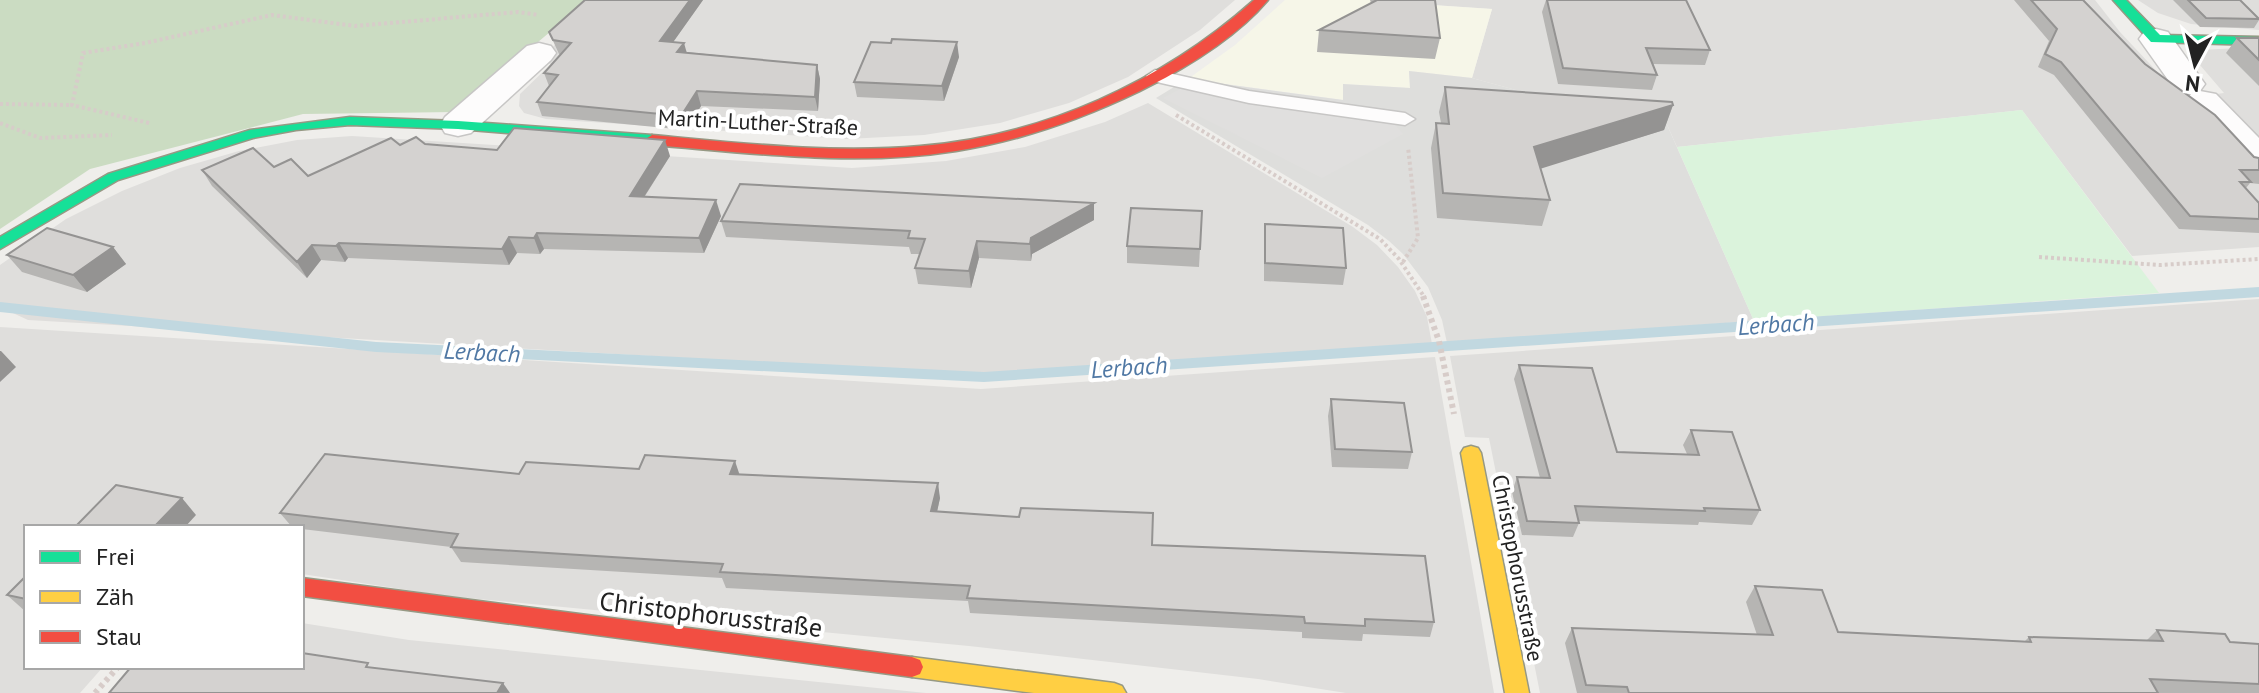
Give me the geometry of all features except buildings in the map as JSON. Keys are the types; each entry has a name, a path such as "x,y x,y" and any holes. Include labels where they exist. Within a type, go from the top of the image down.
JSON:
{"street":[{"name":"Martin-Luther-Straße","path":"0,244 113,177 250,134 350,121 458,125 813,153 920,151 1007,138 1134,89 1216,40 1262,0"},
{"path":"2119,0 2156,39 2196,92 2259,160"},
{"path":"2156,39 2259,41"},
{"path":"458,125 539,53"},
{"name":"Christophorusstraße","path":"1471,453 1517,693"},
{"name":"Christophorusstraße","path":"304,587 1114,693"}],"lane":[{"path":"1155,76 1249,97 1405,119"}],"path":[{"path":"72,105 83,53 145,43 272,15 355,26 518,12 546,17"},
{"path":"1134,89 1380,239 1403,262 1421,287 1435,322 1445,371"},
{"path":"0,104 72,105 156,125"},
{"path":"1403,262 1418,238 1405,119"},
{"path":"2039,257 2160,265 2259,259"},
{"path":"95,693 116,669"}],"shaded area":[{"path":"605,0 1235,0 1200,30 1128,77 1069,103 1000,123 924,135 847,139 546,119 524,113 519,106 520,94 551,64 537,61"},
{"path":"1285,0 1431,0 1432,5 1492,9 1472,78 1409,71 1410,88 1344,84 1344,100 1188,79 1235,45"},
{"path":"1431,0 2095,0 2120,32 2177,93 2185,92 2259,172 2259,247 2132,256 2022,110 1677,147 1656,100 1527,93 1472,78 1492,9 1432,5"},
{"path":"2138,0 2259,0 2259,30 2191,24 2158,13"},
{"path":"2259,47 2259,139 2216,94 2224,93 2194,58 2200,50"},
{"path":"1409,71 1472,78 1527,93 1656,100 1754,321 1447,343 1442,320 1428,287 1389,241 1368,225 1156,98 1187,79 1343,100 1343,84 1410,88"},
{"path":"1190,84 1384,112 1403,134 1322,178 1163,98"},
{"path":"1148,103 1353,227 1377,245 1415,291 1427,317 1432,344 982,375 28,320 0,307 0,265 66,219 122,191 180,168 239,151 297,140 352,136 852,168 946,161 1025,147 1105,122"},
{"path":"2259,299 2259,693 1540,693 1489,438 1465,437 1450,356"},
{"path":"0,327 981,389 1435,357 1494,693 1346,693 1258,679 969,646 447,596 304,574 304,525 24,525 24,669 101,669 80,693 0,693"},
{"path":"304,623 409,640 926,693 108,693 129,669 304,669"}],"green space":[{"path":"0,0 588,0 455,112 303,114 90,169 0,229"},
{"path":"2022,110 2159,293 1754,321 1677,147"}],"waterway":[{"name":"Lerbach","path":"0,307 376,347 984,377 2259,292"}],"traffic: fast":[{"path":"2119,0 2156,39 2259,41"},
{"path":"0,244 113,177 250,134 296,126 350,121 458,125 652,140"}],"traffic: slow":[{"path":"1471,453 1517,693"},
{"path":"912,667 1114,693"}],"traffic: jam":[{"path":"652,140 785,150 885,153 955,147 994,139 1074,115 1150,81 1216,40 1262,0"},
{"path":"304,587 912,667"}]}
